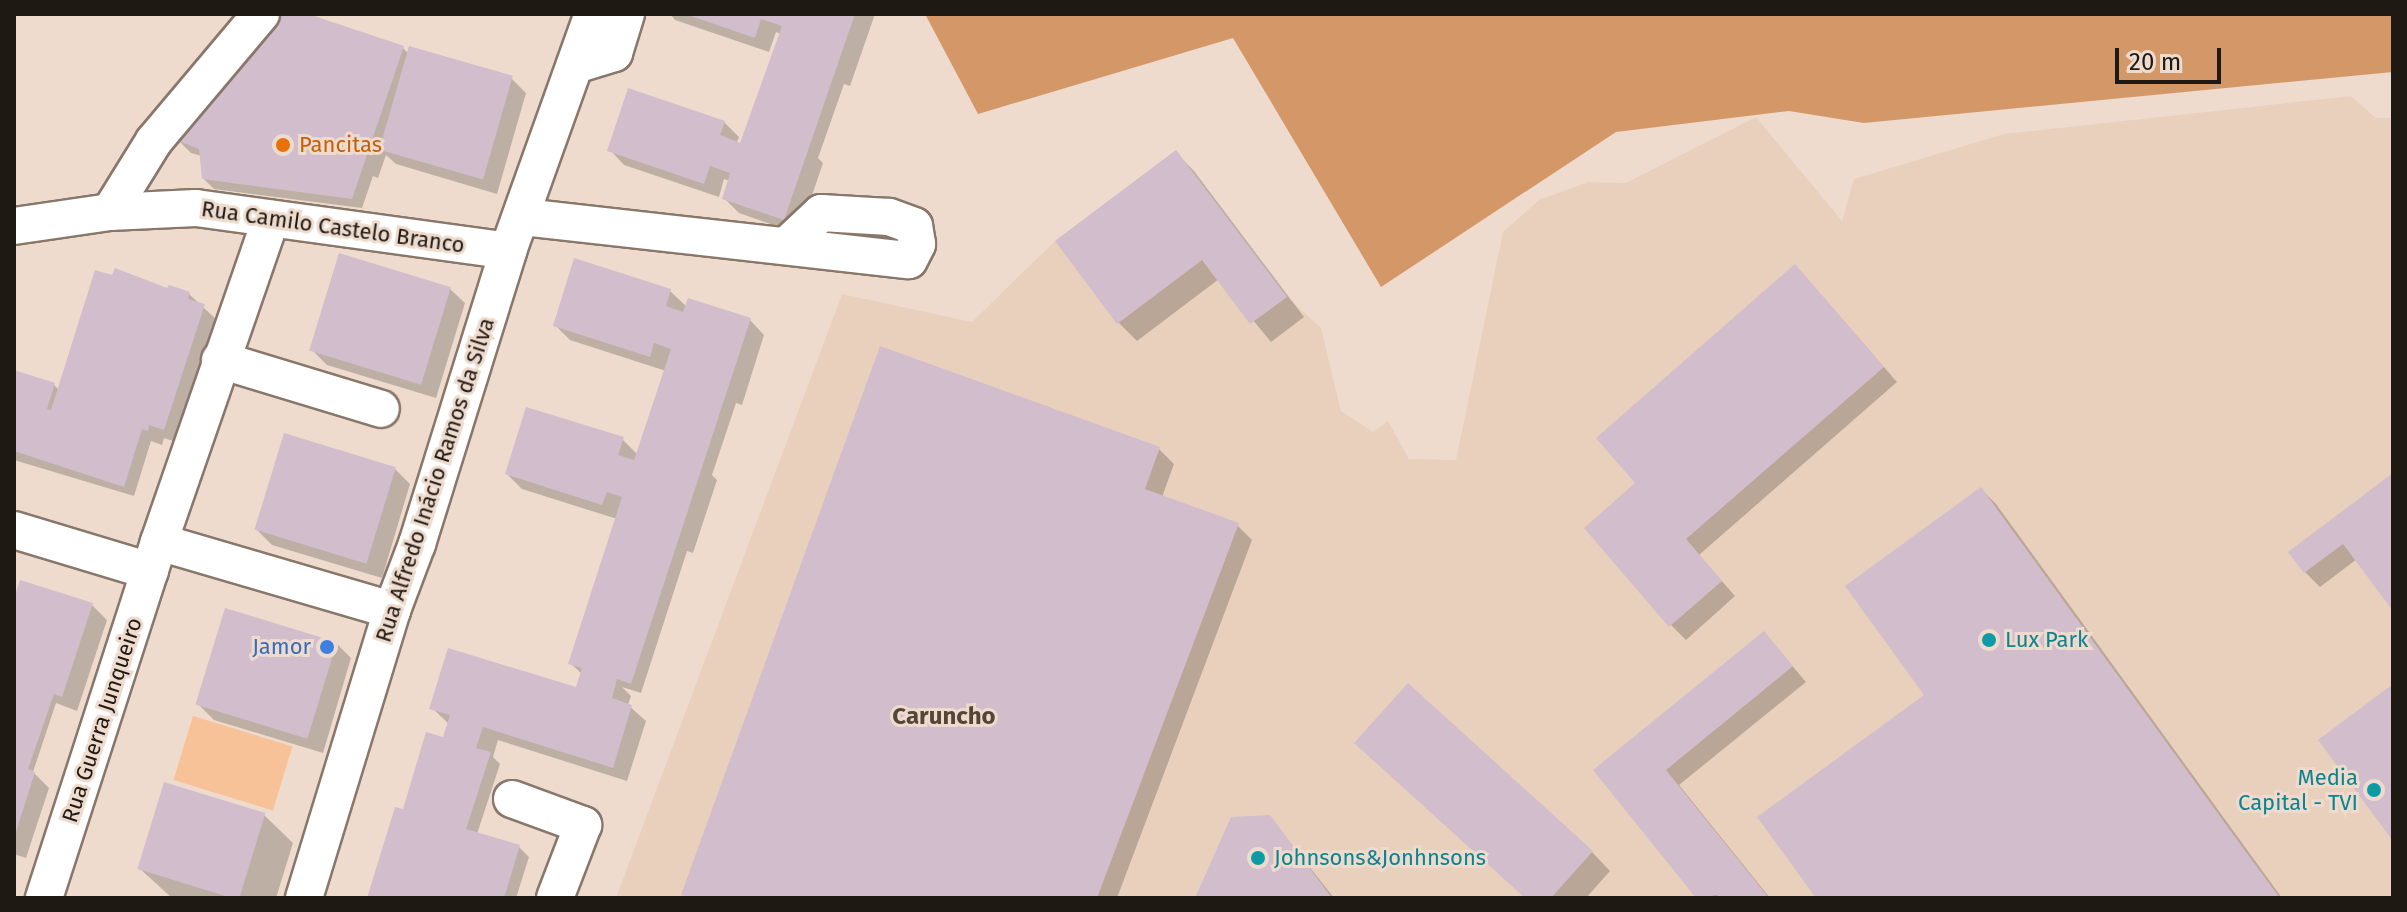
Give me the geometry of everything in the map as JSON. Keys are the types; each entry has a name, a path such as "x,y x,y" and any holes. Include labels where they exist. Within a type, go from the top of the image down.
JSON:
{"street":[{"path":"110,212 154,141 261,14"},
{"name":"Rua Alfredo Inácio Ramos da Silva","path":"304,898 392,610 417,544 508,251 523,217 593,14"},
{"path":"575,65 614,53 626,14"},
{"name":"Rua Camilo Castelo Branco","path":"14,226 110,212 196,208 508,251"},
{"path":"523,217 786,246"},
{"name":"Rua Guerra Junqueiro","path":"44,898 220,360 271,219"},
{"path":"220,360 381,409"},
{"path":"14,530 155,556 392,610"},
{"path":"512,799 583,825 555,898"}],"shaded area":[{"path":"925,14 2393,14 2393,72 1864,123 1789,111 1616,132 1381,287 1233,38 978,114"},
{"path":"2351,96 2376,118 2393,118 2393,898 616,898 842,294 972,322 1055,241 1176,150 1287,297 1321,328 1341,411 1373,432 1388,421 1409,459 1456,460 1503,232 1539,200 1588,182 1626,183 1756,117 1842,221 1854,179 2004,134"},
{"path":"193,716 292,746 273,810 173,780"}],"building":[{"path":"282,14 308,14 404,46 352,199 202,179 199,149 174,139"},
{"path":"685,14 855,14 784,220 722,199 730,173 710,166 704,184 607,151 628,88 725,121 720,135 740,143 782,26 761,19 755,38"},
{"path":"409,46 513,76 483,180 379,150"},
{"path":"1176,150 1287,297 1250,324 1202,260 1117,324 1055,241"},
{"path":"339,253 451,287 421,385 309,351"},
{"path":"574,258 671,289 666,306 683,312 688,298 751,318 631,684 617,679 612,698 632,705 613,768 483,727 476,748 491,752 466,829 520,845 504,898 367,898 395,807 403,809 426,732 443,737 450,715 429,709 448,648 576,687 582,668 568,664 622,497 607,492 602,505 505,474 526,407 624,437 618,455 634,460 671,349 654,343 650,357 553,326"},
{"path":"1795,264 1884,367 1686,539 1722,581 1669,627 1584,528 1635,483 1596,438"},
{"path":"115,268 167,288 169,285 190,292 188,299 205,304 164,430 149,425 148,431 142,429 124,487 14,451 14,370 55,383 47,409 51,410 95,270 112,275"},
{"path":"880,346 1160,447 1145,489 1239,523 1097,898 690,898 681,895"},
{"path":"284,433 396,467 366,564 254,530"},
{"path":"2393,473 2393,611 2343,544 2304,573 2288,552"},
{"name":"Lux Park","path":"1981,487 2280,898 1816,898 1757,817 1924,695 1845,586"},
{"path":"20,580 93,603 62,697 54,694 28,769 35,772 15,835 14,598"},
{"path":"225,608 337,642 307,739 195,705"},
{"path":"1764,631 1793,666 1666,770 1769,898 1719,898 1717,895 1696,898 1593,770"},
{"path":"1408,683 1593,851 1551,898 1525,898 1354,743"},
{"name":"Media Capital - TVI","path":"2393,684 2393,841 2318,740"},
{"path":"164,782 265,813 239,898 137,869"},
{"name":"Johnsons&Jonhnsons","path":"1270,815 1332,898 1195,898 1231,817"}],"place":[{"name":"Pancitas","path":"283,145"},
{"name":"Lux Park","path":"1989,640"},
{"name":"Jamor","path":"327,647"},
{"name":"Media Capital - TVI","path":"2374,790"},
{"name":"Johnsons&Jonhnsons","path":"1258,858"}],"district":[{"name":"Caruncho","path":"944,717"}]}
